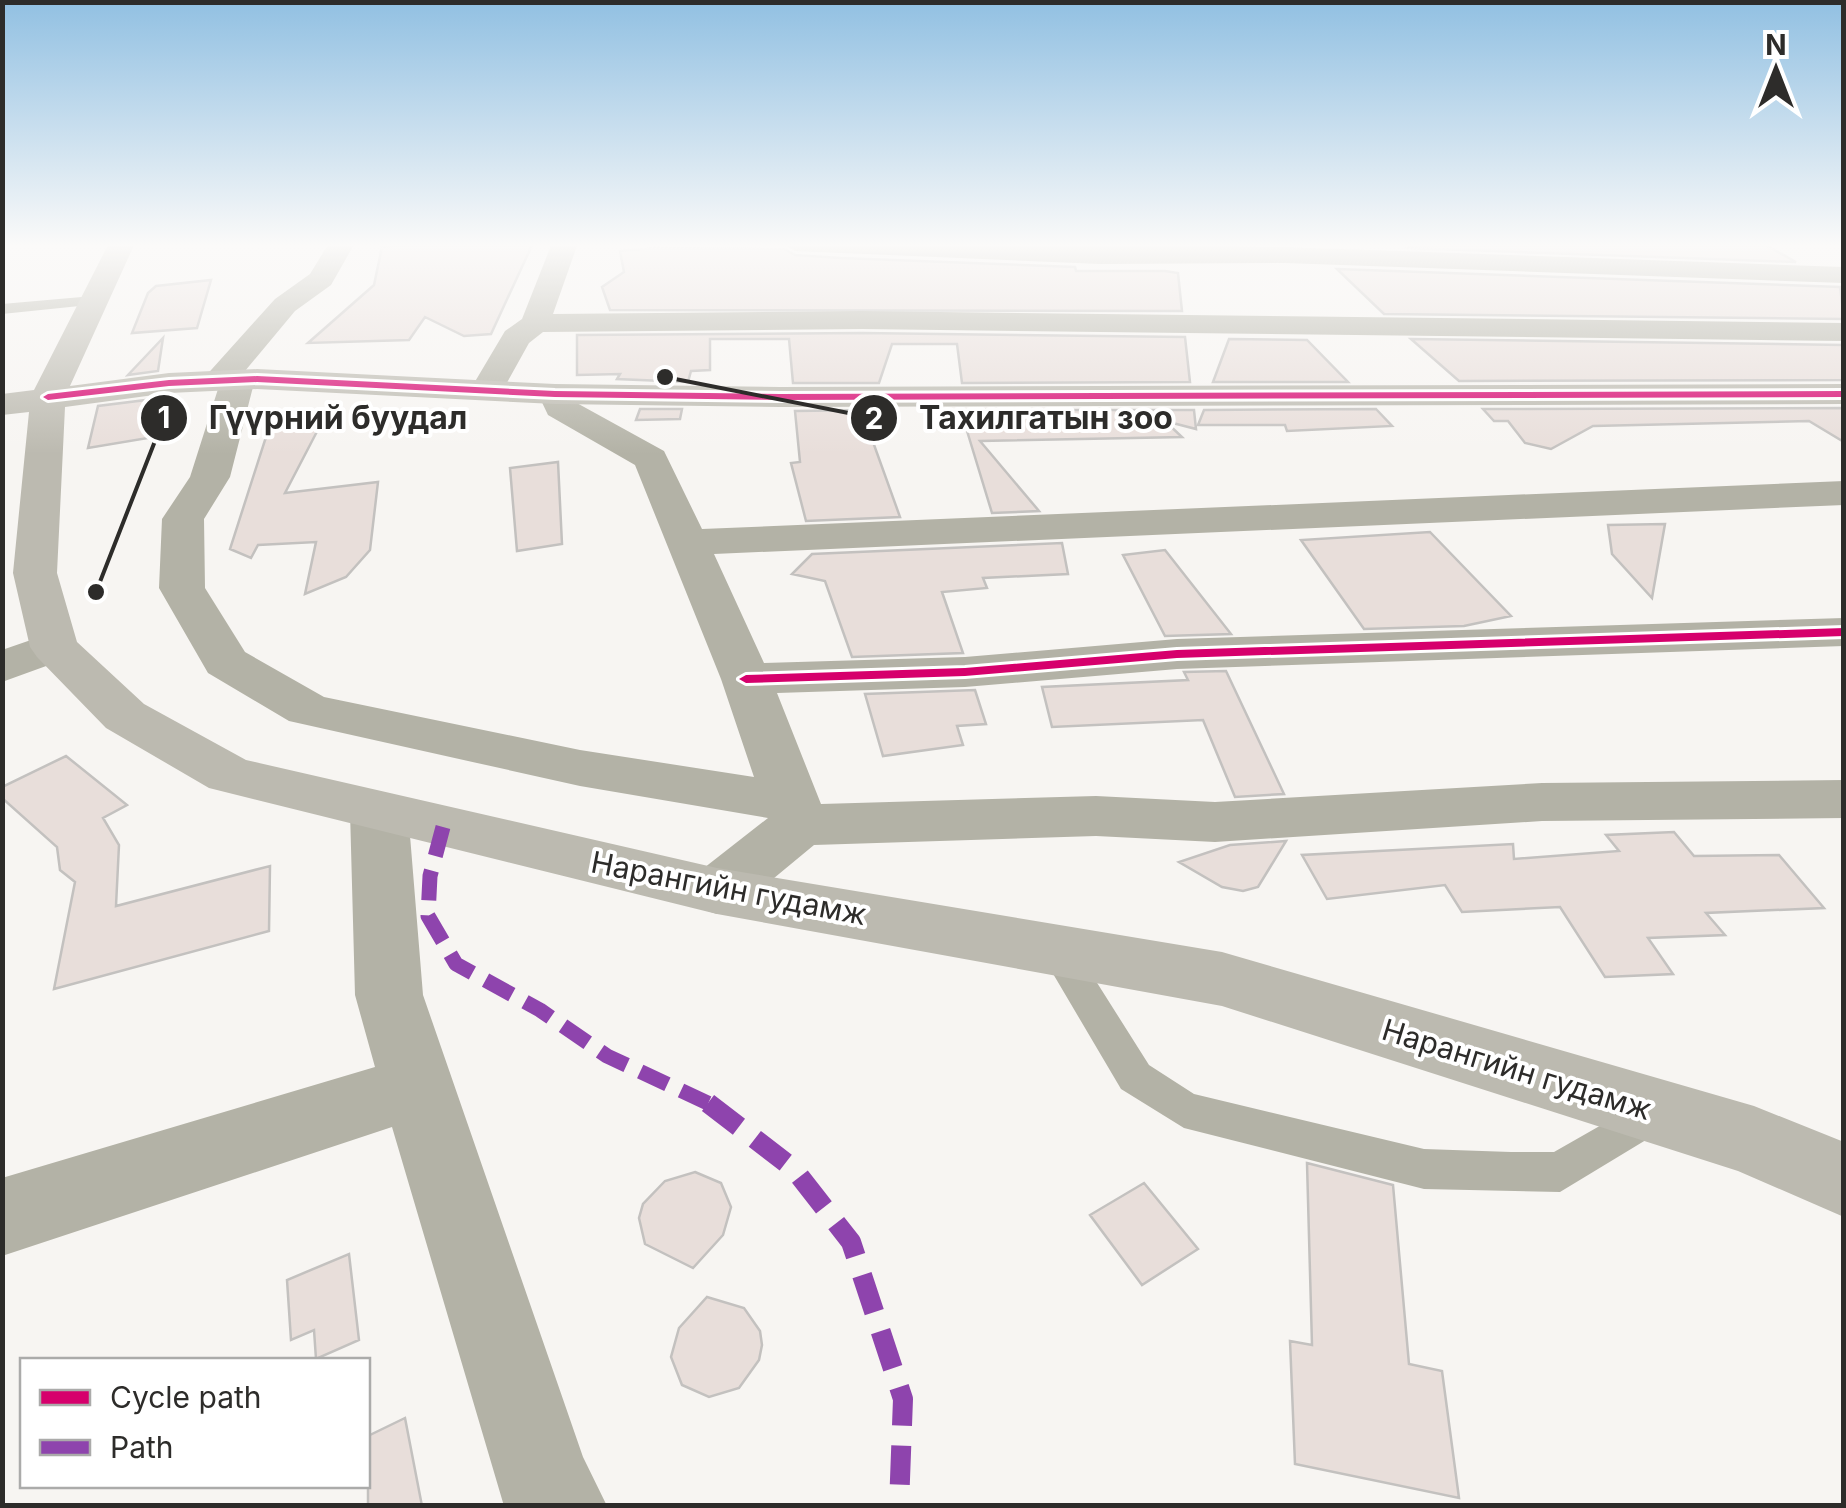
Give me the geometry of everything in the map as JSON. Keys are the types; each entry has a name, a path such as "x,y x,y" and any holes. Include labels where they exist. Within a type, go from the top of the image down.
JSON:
{"main road":[{"name":"Нарангийн гудамж","path":"85,313 25,401 36,573 28,657 229,775 717,890 1222,979 1754,1141 1844,1180"},
{"path":"25,401 229,379 555,394 1844,394"}],"street":[{"path":"279,313 229,379 210,477 183,520 182,588 226,662 308,710 795,814 1096,816 1215,822 1542,802 1844,799"},
{"path":"487,390 516,338 535,324 539,313"},
{"path":"535,324 1021,320 1844,332"},
{"path":"555,394 560,408 651,459 746,679 795,814"},
{"path":"687,542 1844,493"},
{"path":"746,679 965,672 1178,654 1844,632"},
{"path":"378,812 388,995 544,1484 558,1506"},
{"path":"717,890 795,814"},
{"path":"2,1217 418,1086"},
{"path":"1754,1141 1844,1139"}],"lane":[{"path":"1057,950 1135,1077 1184,1110 1424,1169 1511,1172 1560,1172 1656,1112"}],"building":[{"path":"140,313 201,313 197,328 132,333"},
{"path":"342,313 501,313 491,334 464,336 425,317 409,340 308,343"},
{"path":"1843,313 1844,319 1384,314"},
{"path":"577,335 1185,337 1190,382 962,383 957,344 892,344 879,383 793,383 789,339 710,339 710,370 691,371 688,382 617,379 620,374 577,375"},
{"path":"163,338 158,371 128,375"},
{"path":"1229,339 1307,340 1348,382 1213,382"},
{"path":"1411,339 1844,345 1844,380 1459,381"},
{"path":"154,399 148,438 88,448 98,406"},
{"path":"1844,408 1844,442 1809,421 1593,426 1551,449 1525,443 1508,421 1494,421 1483,409"},
{"path":"640,409 682,409 680,419 636,420"},
{"path":"1376,409 1392,426 1287,431 1285,425 1198,425 1204,410"},
{"path":"869,410 863,428 868,428 900,517 806,521 791,463 800,462 795,411"},
{"path":"966,410 1194,410 1196,429 1165,421 1182,437 980,441 1039,511 992,513 964,421 969,427"},
{"path":"323,420 285,493 378,482 370,550 346,577 305,594 316,542 258,545 251,558 230,549 265,440 275,424"},
{"path":"558,462 562,544 517,551 510,468"},
{"path":"1665,524 1652,598 1612,554 1608,525"},
{"path":"1430,532 1511,616 1464,626 1364,629 1301,540"},
{"path":"1062,543 1068,574 983,578 987,588 942,592 963,653 852,657 825,581 792,574 812,554"},
{"path":"1165,550 1231,634 1165,636 1123,555"},
{"path":"1226,671 1284,794 1235,797 1203,720 1052,727 1042,687 1188,680 1184,672"},
{"path":"975,690 986,724 957,726 963,745 883,756 865,694"},
{"path":"66,756 127,805 103,818 119,845 116,906 270,866 269,931 54,989 75,882 60,870 57,847 2,798 2,787"},
{"path":"1674,832 1694,856 1779,855 1824,908 1706,913 1725,935 1648,938 1673,974 1605,977 1560,907 1462,912 1445,885 1327,899 1302,855 1513,844 1514,859 1619,851 1606,835"},
{"path":"1286,841 1258,887 1243,891 1222,887 1179,862 1230,845"},
{"path":"1307,1163 1393,1185 1409,1364 1442,1371 1459,1498 1295,1464 1290,1341 1312,1345"},
{"path":"695,1172 721,1183 731,1207 723,1235 693,1268 645,1244 639,1218 643,1204 665,1181"},
{"path":"1144,1183 1198,1249 1142,1285 1090,1215"},
{"path":"349,1254 359,1340 316,1358 314,1330 291,1340 287,1280"},
{"path":"707,1297 744,1308 760,1331 762,1345 759,1360 739,1388 709,1397 682,1385 671,1357 679,1328"},
{"path":"405,1418 422,1506 368,1506 370,1435"}],"marked path":[{"path":"443,827 430,876 428,916 456,964 540,1010 607,1056 709,1103 794,1169 851,1242 903,1399 899,1506"}],"cycle path":[{"path":"48,397 169,383 257,379 555,394 780,397 1844,394"},
{"path":"746,679 965,672 1177,654 1844,632"}],"place":[{"name":"Тахилгатын зоо","path":"665,377"},
{"name":"Гүүрний буудал","path":"96,592"}]}
